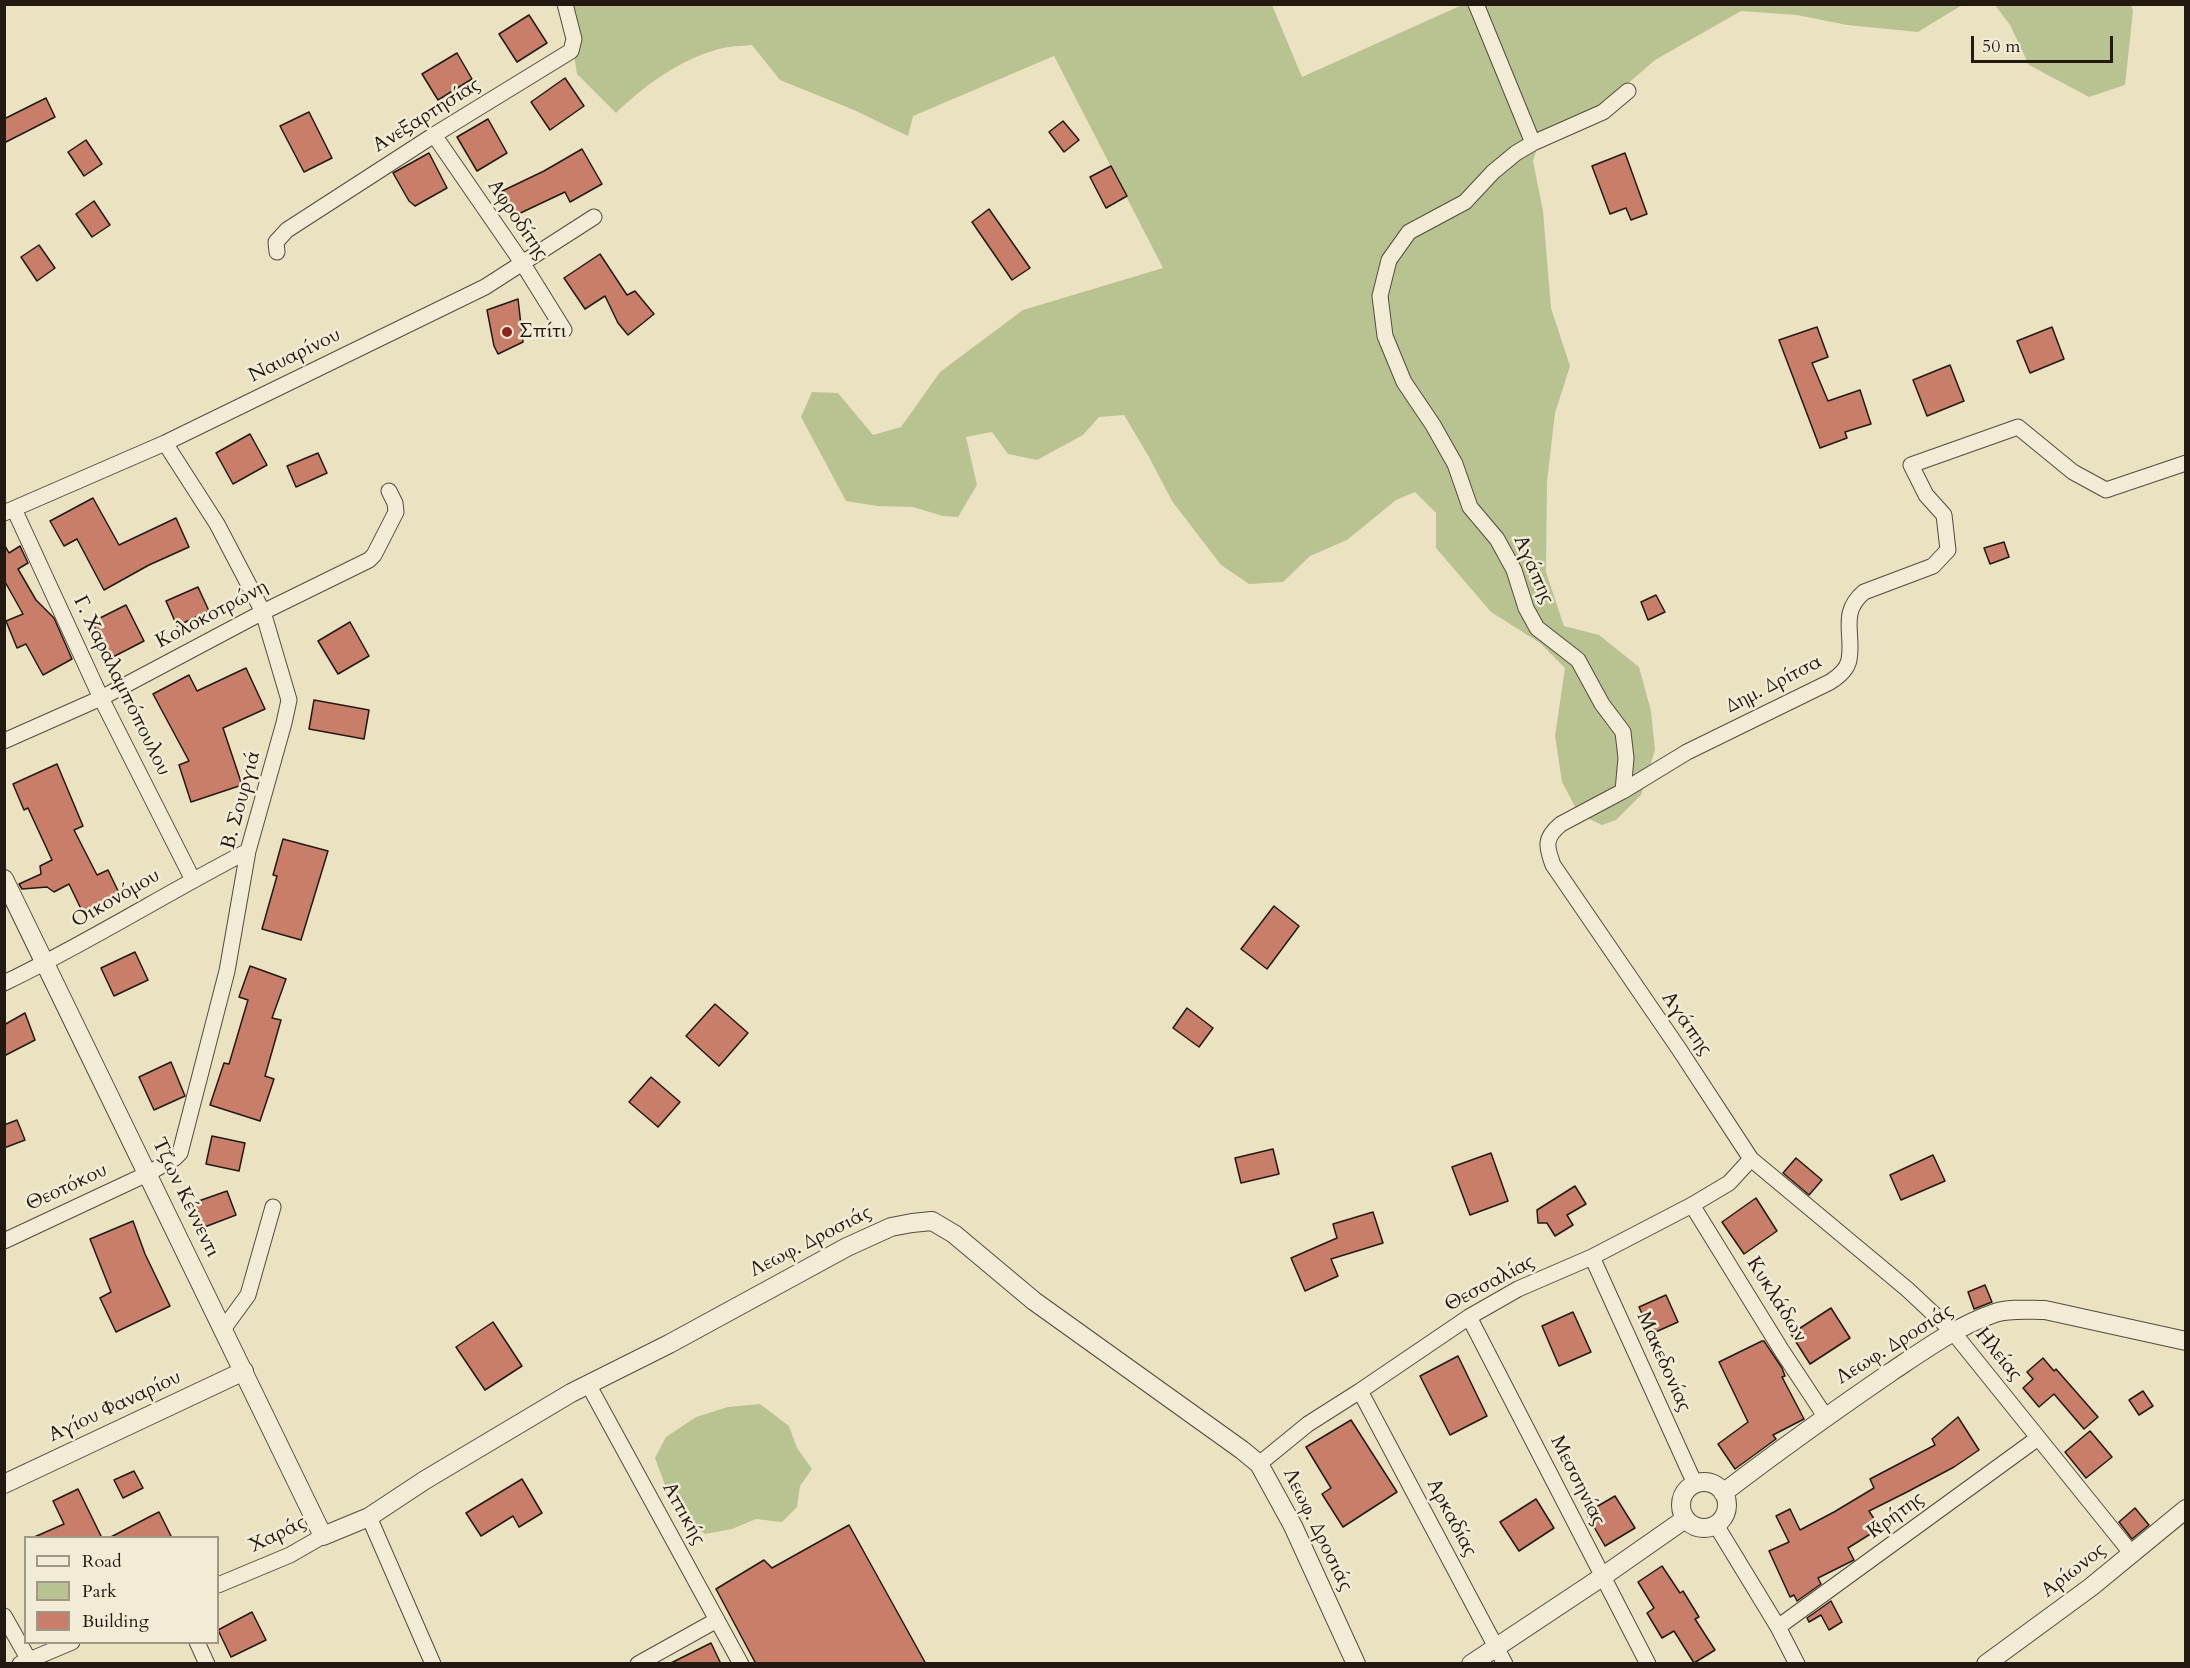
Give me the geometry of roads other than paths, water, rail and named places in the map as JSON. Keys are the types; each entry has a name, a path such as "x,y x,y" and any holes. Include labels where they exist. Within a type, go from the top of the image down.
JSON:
{"street":[{"name":"Ανεξαρτησίας","path":"277,252 276,242 287,230 434,135 571,51 574,39 565,4"},
{"path":"1476,4 1533,143"},
{"name":"Αγάπης","path":"1628,91 1603,112 1516,153 1493,172 1465,202 1409,232 1389,260 1380,296 1385,336 1404,382 1433,425 1455,464 1470,507 1497,539 1514,570 1526,608 1537,628 1578,660 1602,704 1623,732 1626,758 1623,791 1554,830 1547,840 1552,865 1679,1049 1751,1160"},
{"name":"Αφροδίτης","path":"434,135 523,264 564,330"},
{"name":"Ναυαρίνου","path":"9,511 165,443 485,287 594,217"},
{"name":"Δημ. Δρίτσα","path":"1623,791 1687,752 1839,676 1849,660 1849,619 1851,608 1857,598 1864,592 1933,566 1948,550 1944,514 1926,495 1911,465 2018,427 2073,472 2106,490 2186,463"},
{"name":"Β. Σουργιά","path":"147,1174 178,1156 182,1149 226,971 248,851 289,700 263,612 217,524 165,443"},
{"name":"Κολοκοτρώνη","path":"4,741 101,698 263,612 371,559 396,512 395,503 389,491"},
{"name":"Γ. Χαραλαμπόπουλου","path":"9,511 193,880"},
{"name":"Οικονόμου","path":"4,983 46,963 248,851"},
{"name":"Τζων Κέννεντι","path":"4,879 323,1536"},
{"name":"Θεσσαλίας","path":"1259,1464 1308,1424 1469,1317 1518,1288 1592,1257 1692,1205 1730,1183 1751,1160"},
{"name":"Ηλείας","path":"1751,1160 1907,1289 1953,1332 2132,1554"},
{"name":"Θεοτόκου","path":"4,1241 147,1174"},
{"name":"Κυκλάδων","path":"1692,1205 1825,1416"},
{"path":"224,1328 248,1295 273,1207"},
{"name":"Λεωφ. Δροσιάς","path":"323,1536 369,1517 425,1480 588,1384 669,1344 848,1247 891,1227 932,1221 954,1234 1034,1301 1259,1464 1293,1526 1356,1664"},
{"name":"Μακεδονίας","path":"1592,1257 1695,1484"},
{"name":"Λεωφ. Δροσιάς","path":"1723,1493 1825,1416 1953,1332 1996,1312 2045,1310 2186,1341"},
{"name":"Μεσσηνίας","path":"1469,1317 1648,1664"},
{"name":"Αγίου Φαναρίου","path":"4,1484 244,1371"},
{"name":"Αττικής","path":"588,1384 741,1664"},
{"name":"Αρκαδίας","path":"1360,1391 1505,1664"},
{"name":"Κρήτης","path":"1778,1627 2038,1438"},
{"path":"1695,1484 1714,1485 1723,1493 1726,1507 1721,1520 1716,1525 1702,1528 1690,1524 1685,1519 1682,1513 1682,1499 1684,1493 1695,1484"},
{"name":"Αρίωνος","path":"1986,1664 2072,1601 2186,1509"},
{"path":"369,1517 433,1664"},
{"path":"1471,1664 1685,1519"},
{"path":"1716,1525 1778,1627 1797,1664"},
{"name":"Χαράς","path":"219,1585 290,1555 323,1536"},
{"path":"4,1616 25,1662 67,1644"},
{"path":"638,1664 717,1620"},
{"path":"198,1644 207,1664"}],"place":[{"name":"Σπίτι","path":"507,332"}]}
